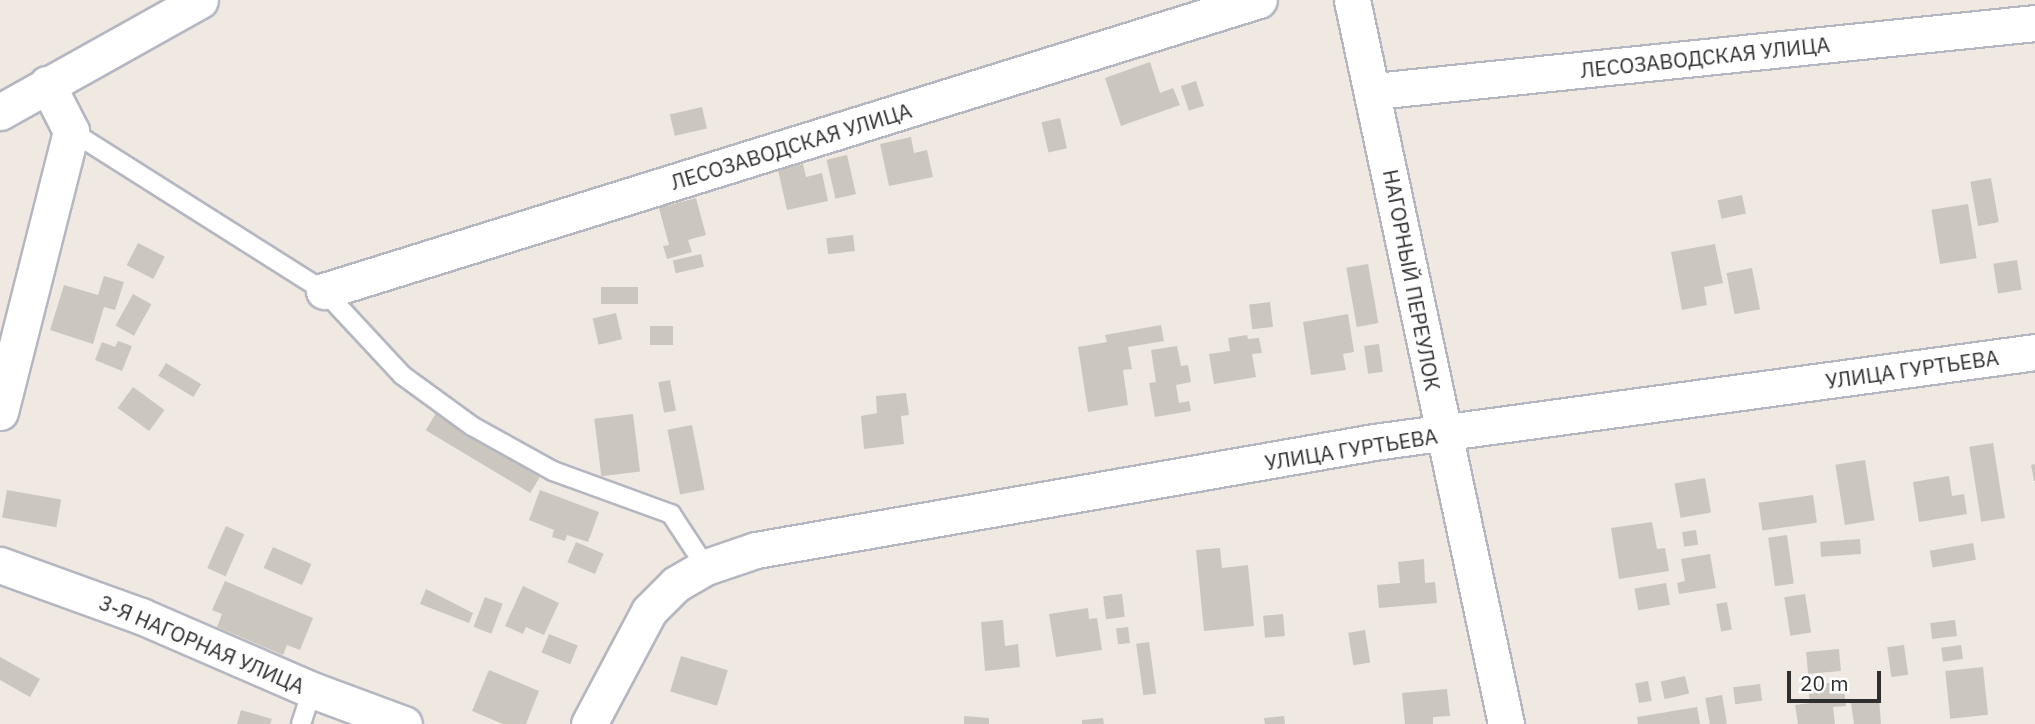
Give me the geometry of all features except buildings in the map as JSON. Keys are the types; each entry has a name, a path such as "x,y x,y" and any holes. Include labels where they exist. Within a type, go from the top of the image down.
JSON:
{"street":[{"path":"0,112 201,0"},
{"name":"ЛЕСОЗАВОДСКАЯ УЛИЦА","path":"324,291 1259,0"},
{"name":"НАГОРНЫЙ ПЕРЕУЛОК","path":"1352,0 1375,91 1441,434 1506,724"},
{"name":"ЛЕСОЗАВОДСКАЯ УЛИЦА","path":"1375,91 2035,23"},
{"path":"0,412 71,131 47,84"},
{"name":"УЛИЦА ГУРТЬЕВА","path":"589,724 649,611 676,584 706,567 756,550 1441,434 2035,352"},
{"name":"3-Я НАГОРНАЯ УЛИЦА","path":"0,565 141,616 312,690 404,724"}],"lane":[{"path":"71,131 324,291 402,376 472,426 553,471 656,505 671,514 706,567"},
{"path":"301,724 312,690"}]}
